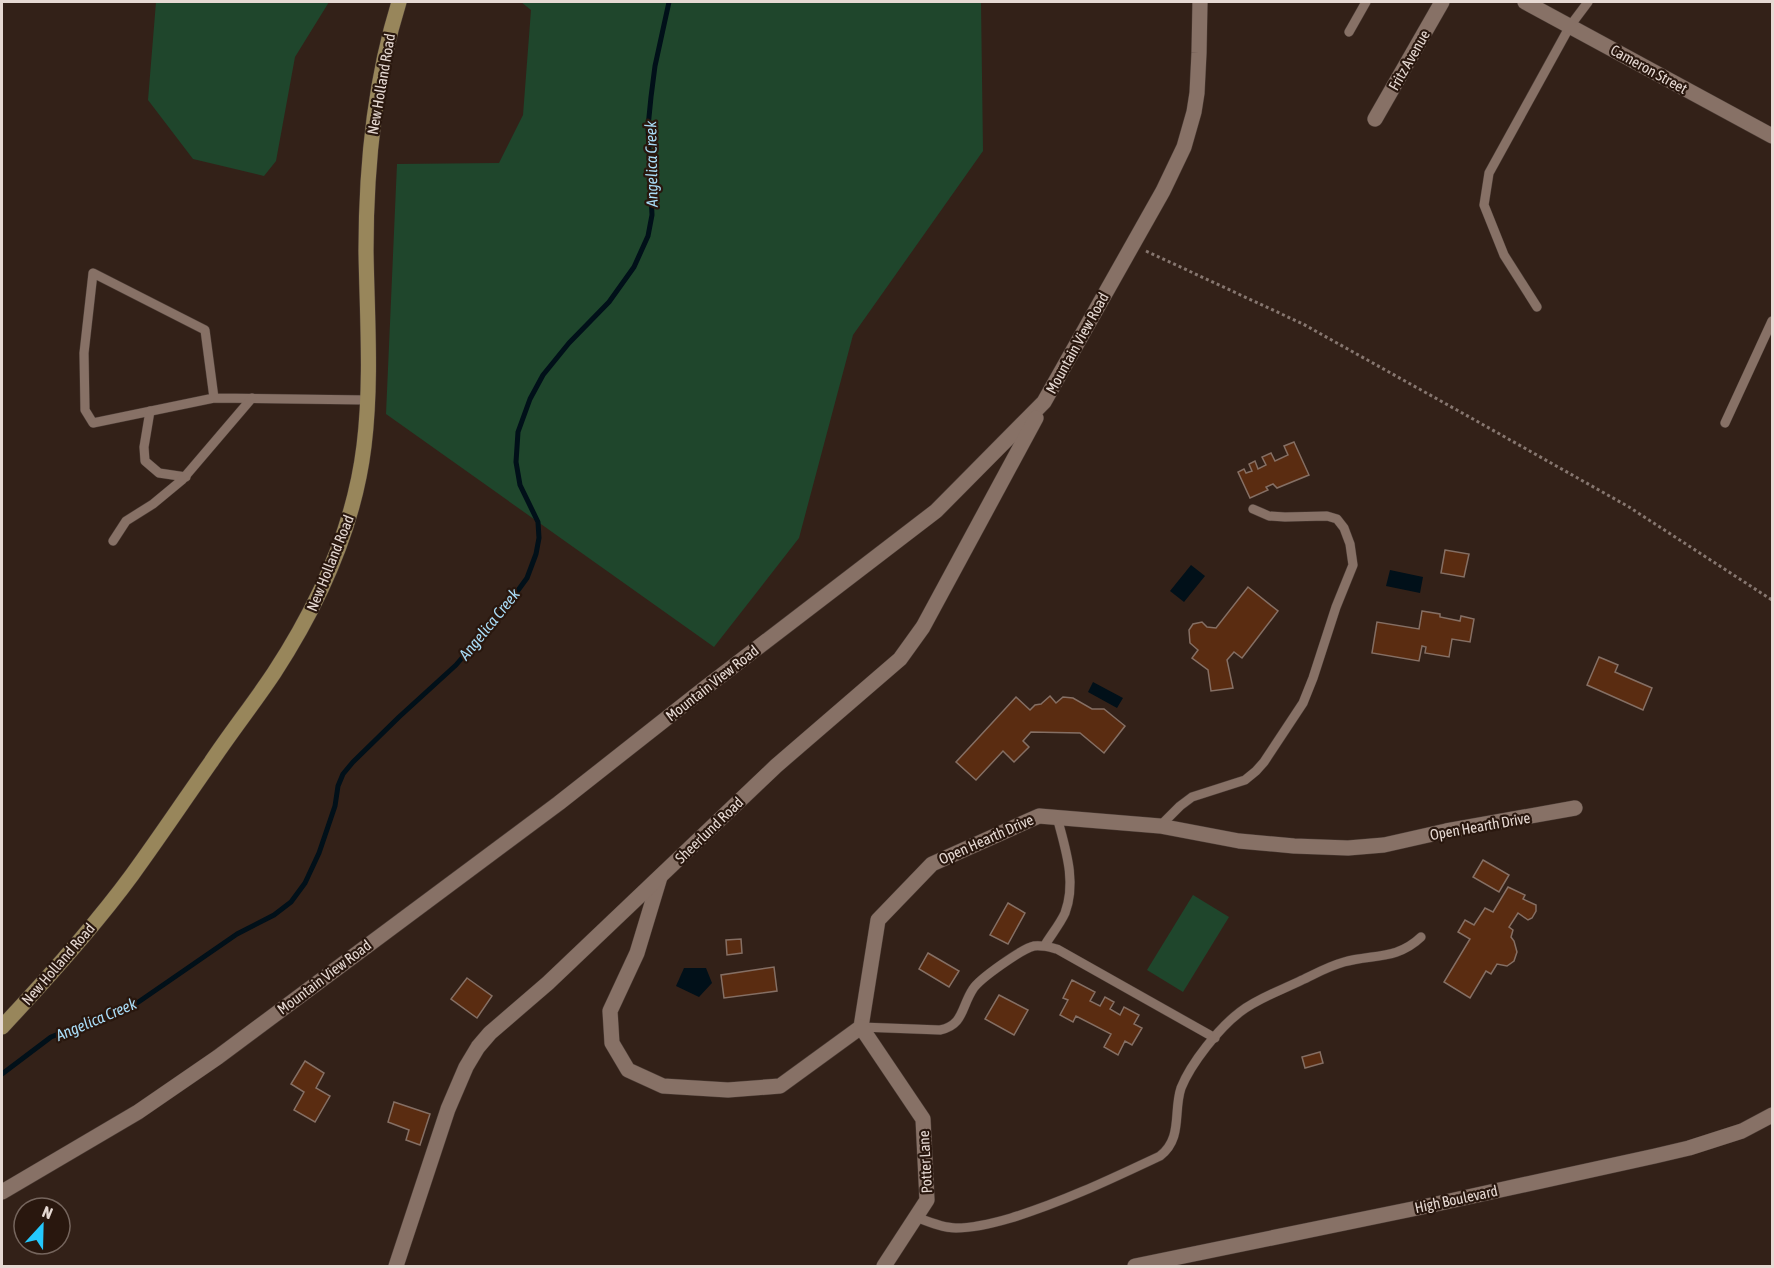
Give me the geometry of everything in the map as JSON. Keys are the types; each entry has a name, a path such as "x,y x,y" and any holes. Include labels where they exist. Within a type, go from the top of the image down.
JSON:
{"main road":[{"name":"New Holland Road","path":"2,1027 57,966 132,875 273,675 309,616 339,549 354,502 364,445 368,400 366,249 369,152 382,71 399,2"}],"street":[{"name":"Mountain View Road","path":"2,1192 138,1112 187,1079 558,803 936,511 1044,402 1178,161 1190,130 1197,93 1200,2"},
{"name":"Fritz Avenue","path":"1376,119 1442,2"},
{"name":"Cameron Street","path":"1525,2 1773,136"},
{"name":"Sheerlund Road","path":"396,1266 448,1109 466,1067 478,1047 490,1033 548,983 776,766 900,658 923,627 1044,402"},
{"name":"Open Hearth Drive","path":"861,1028 878,920 932,864 1039,816 1160,825 1239,841 1348,848 1384,845 1446,831 1575,808"},
{"path":"660,877 638,953 610,1011 612,1043 628,1070 663,1086 728,1090 780,1086 861,1028"},
{"name":"Potter Lane","path":"861,1028 923,1119 927,1200 885,1266"},
{"name":"High Boulevard","path":"1135,1266 1666,1153 1742,1131 1773,1115"}],"lane":[{"path":"1349,32 1366,2"},
{"path":"1538,307 1504,255 1484,205 1489,173 1570,26 1588,2"},
{"path":"214,398 205,330 93,273 84,353 85,411 93,423 214,398 368,400"},
{"path":"1725,423 1773,321"},
{"path":"113,541 126,521 153,504 186,477 252,398"},
{"path":"150,411 144,447 145,461 159,473 186,477"},
{"path":"1160,825 1192,797 1245,780 1264,762 1303,703 1353,565 1350,544 1344,528 1337,519 1327,516 1269,516 1253,509"},
{"path":"1045,945 1065,913 1069,891 1070,869 1057,817"},
{"path":"916,1217 948,1228 997,1222 1075,1195 1160,1156 1174,1139 1178,1104 1186,1077 1215,1038 1242,1011 1276,992 1343,962 1393,954 1408,949 1421,937"},
{"path":"861,1028 940,1030 950,1028 957,1023 973,987 988,974 1031,946 1045,945 1215,1038"}],"path":[{"path":"1133,245 1323,335 1629,507 1773,600"}],"green space":[{"path":"156,2 329,2 295,57 276,161 264,176 193,159 148,100"},
{"path":"521,2 981,2 983,151 853,335 799,538 714,647 386,414 397,164 499,163 523,115 531,10"},
{"path":"1193,895 1229,917 1183,992 1147,970"}],"shaded area":[{"path":"1191,565 1205,576 1184,602 1170,591"},
{"path":"1390,570 1423,577 1420,593 1386,586"},
{"path":"1093,682 1123,698 1117,708 1088,692"},
{"path":"684,968 706,968 712,983 699,997 676,986"}],"building":[{"path":"1294,442 1309,475 1277,488 1273,484 1266,487 1268,490 1250,498 1238,472 1244,469 1246,473 1252,471 1249,464 1255,461 1258,469 1266,465 1262,457 1271,453 1275,461 1288,455 1284,446"},
{"path":"1445,550 1469,554 1464,577 1441,573"},
{"path":"1248,587 1278,611 1242,658 1234,652 1227,660 1233,688 1211,691 1208,670 1192,658 1198,650 1190,643 1189,630 1193,624 1202,622 1207,627 1216,628"},
{"path":"1422,611 1460,621 1461,616 1474,619 1470,642 1452,639 1449,657 1425,653 1426,647 1422,646 1419,661 1372,653 1377,622 1419,629"},
{"path":"1599,657 1618,665 1615,672 1652,688 1643,710 1587,685"},
{"path":"1050,696 1056,703 1063,697 1073,698 1092,709 1104,709 1125,726 1104,753 1080,733 1031,732 1023,741 1029,747 1014,762 1003,751 976,780 956,762 1016,697 1030,710"},
{"path":"1483,860 1509,875 1499,892 1473,877"},
{"path":"1508,887 1525,895 1523,899 1536,905 1536,911 1528,920 1518,913 1509,927 1513,930 1511,937 1517,952 1514,961 1507,966 1497,964 1491,974 1486,971 1470,998 1444,982 1470,939 1458,932 1465,920 1474,925 1485,908 1493,912"},
{"path":"1008,903 1025,913 1008,944 990,935"},
{"path":"741,939 742,953 727,955 726,940"},
{"path":"928,953 959,971 949,987 919,969"},
{"path":"774,967 777,991 724,998 721,975"},
{"path":"467,978 492,996 477,1018 451,999"},
{"path":"1072,980 1095,992 1090,1001 1100,1006 1105,997 1114,1002 1110,1009 1120,1015 1124,1007 1139,1015 1134,1024 1142,1028 1132,1045 1125,1041 1118,1055 1104,1047 1111,1034 1076,1016 1073,1022 1060,1015 1068,1000 1063,998"},
{"path":"999,995 1028,1010 1014,1035 985,1019"},
{"path":"1320,1052 1323,1063 1305,1068 1302,1057"},
{"path":"305,1061 324,1073 316,1088 330,1096 315,1122 294,1110 304,1092 291,1084"},
{"path":"394,1102 430,1114 420,1145 406,1140 409,1130 388,1122"}],"waterway":[{"name":"Angelica Creek","path":"2,1074 51,1037 137,1003 237,934 274,915 291,902 305,883 319,853 343,774 399,717 456,665 527,578 539,538 538,522 520,485 516,462 518,432 530,399 543,375 569,343 609,302 634,267 648,236 652,215 648,127 655,66 669,2"}]}
